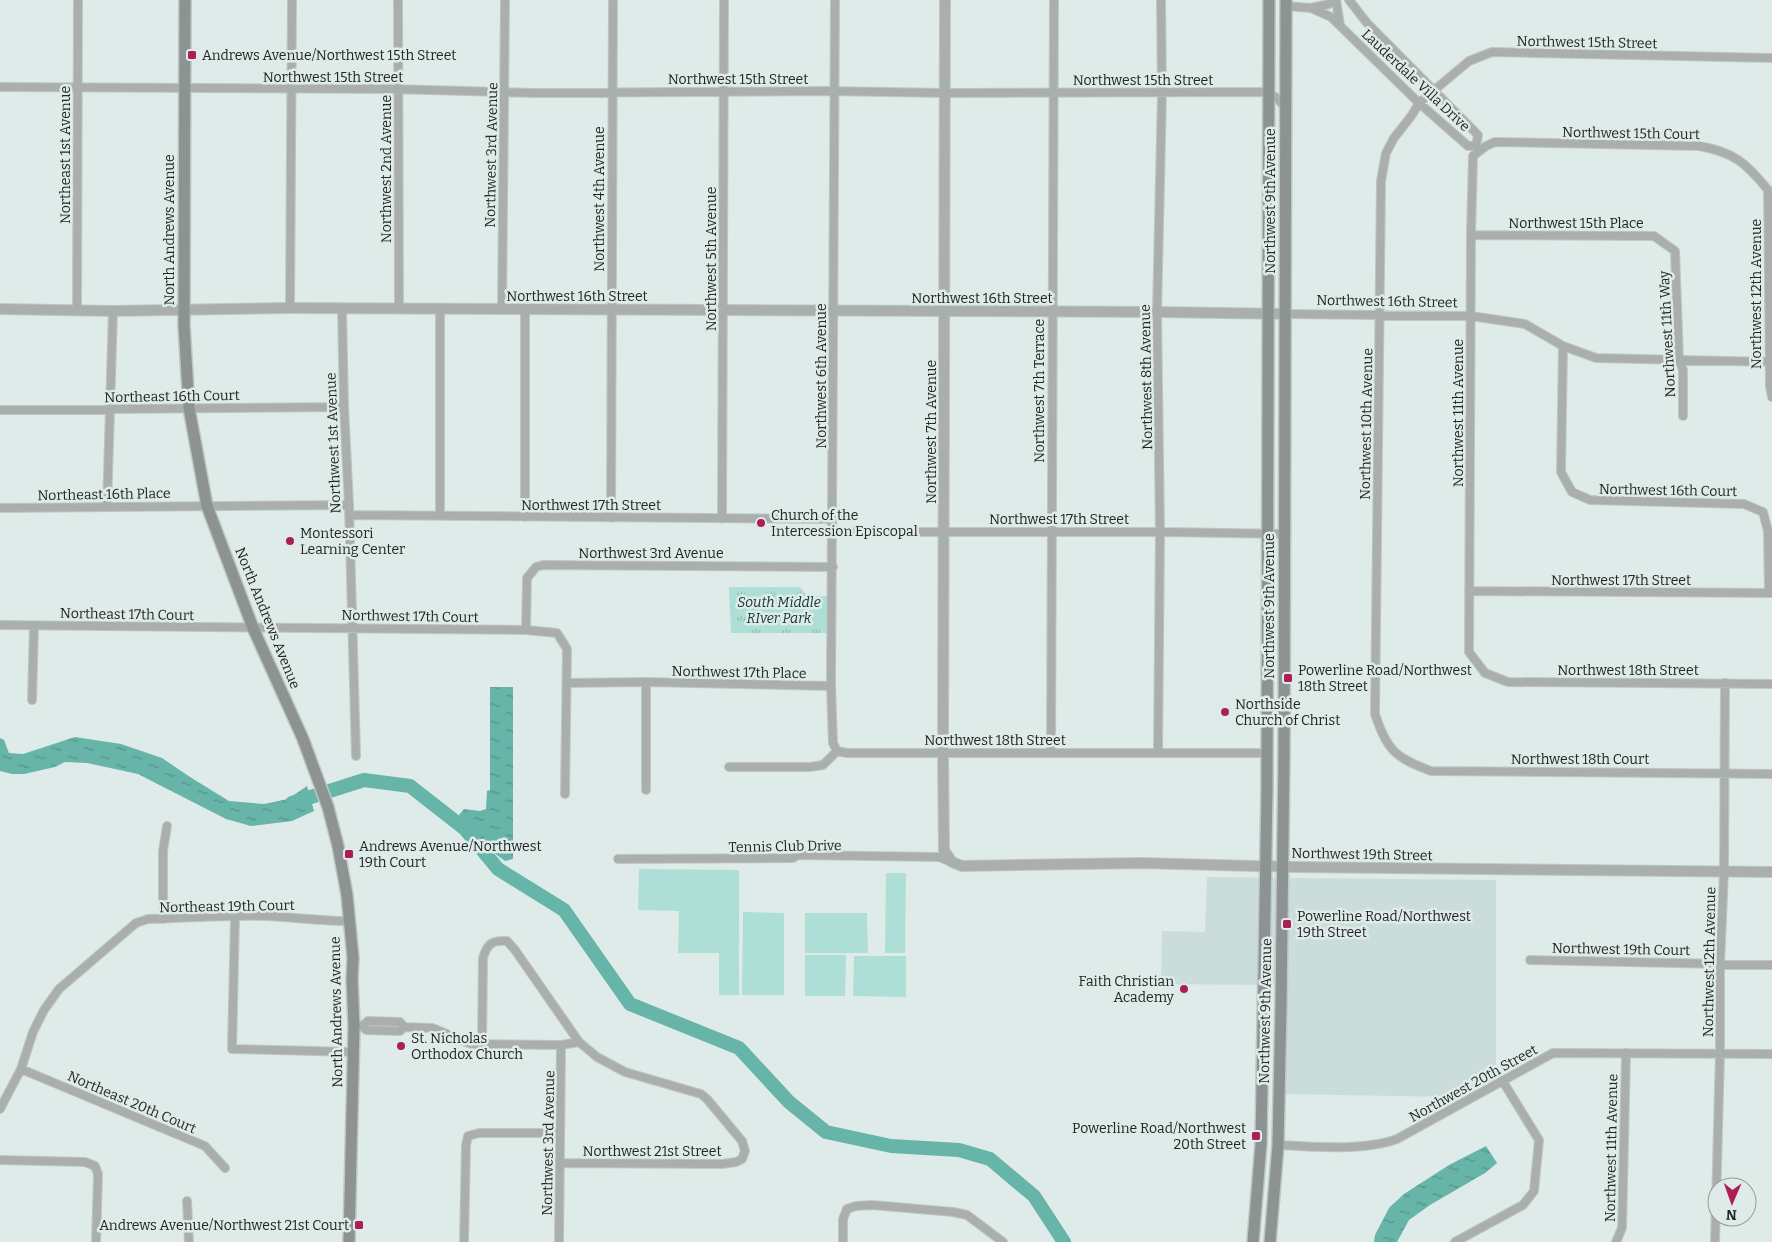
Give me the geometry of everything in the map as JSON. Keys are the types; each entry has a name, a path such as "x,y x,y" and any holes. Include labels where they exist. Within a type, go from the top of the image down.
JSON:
{"main road":[{"name":"North Andrews Avenue","path":"185,0 184,311 185,366 189,408 207,506 254,628 304,739 328,807 338,846 347,895 353,958 352,978 358,1026 353,1052 349,1242"},
{"name":"Northwest 9th Avenue","path":"1253,1242 1261,1144 1266,866 1269,0"},
{"name":"Northwest 9th Avenue","path":"1270,1242 1278,1145 1282,867 1286,3"},
{"path":"1261,1118 1270,1138 1278,1145"},
{"path":"1261,1144 1275,1171"}],"street":[{"name":"Northeast 1st Avenue","path":"77,310 78,0"},
{"path":"290,308 292,0"},
{"name":"Northwest 2nd Avenue","path":"398,0 399,309"},
{"name":"Northwest 3rd Avenue","path":"502,310 505,0"},
{"name":"Northwest 4th Avenue","path":"611,518 612,0"},
{"name":"Northwest 5th Avenue","path":"722,519 724,0"},
{"name":"Northwest 6th Avenue","path":"835,0 831,686 833,743 837,751"},
{"name":"Northwest 7th Avenue","path":"945,0 943,754 944,850 952,862"},
{"name":"Northwest 7th Terrace","path":"1050,752 1054,0"},
{"name":"Northwest 8th Avenue","path":"1158,753 1160,532 1157,312 1162,93 1161,0"},
{"name":"Lauderdale Villa Drive","path":"1311,8 1329,4 1334,0 1340,25"},
{"name":"Lauderdale Villa Drive","path":"1286,3 1311,8 1331,17 1419,103 1468,146 1478,148 1478,135 1367,23 1349,0"},
{"name":"Northwest 15th Street","path":"1419,103 1468,60 1492,52 1772,58"},
{"name":"Northwest 15th Street","path":"0,87 532,93 835,91 1270,93"},
{"path":"1270,93 1285,108"},
{"name":"Northwest 10th Avenue","path":"1394,751 1382,734 1375,714 1381,181 1386,153 1394,138 1419,103"},
{"name":"Northwest 15th Court","path":"1478,148 1495,142 1699,146 1715,148 1732,155 1751,169 1768,190"},
{"name":"Northwest 11th Avenue","path":"1478,148 1473,156 1471,235 1469,652 1485,673"},
{"name":"Northwest 12th Avenue","path":"1768,190 1770,386 1772,397"},
{"name":"Northwest 15th Place","path":"1471,235 1654,236 1675,252"},
{"name":"Northwest 11th Way","path":"1675,252 1679,360 1683,370 1683,416"},
{"name":"Northwest 16th Street","path":"0,309 113,311 290,308 833,312 1052,311 1471,316 1525,324 1562,346 1596,358 1771,362"},
{"name":"Northwest 1st Avenue","path":"342,309 356,756"},
{"path":"440,309 440,516"},
{"path":"525,310 526,517"},
{"path":"107,507 113,311"},
{"name":"Northwest 16th Court","path":"1562,346 1561,472 1572,492 1590,500 1744,504 1762,512 1768,531 1770,593"},
{"name":"Northeast 16th Court","path":"0,410 344,406"},
{"path":"207,506 349,505"},
{"name":"Northeast 16th Place","path":"0,508 207,506"},
{"name":"Northwest 17th Street","path":"349,515 833,519"},
{"name":"Northwest 17th Street","path":"833,532 1284,534"},
{"name":"Northwest 3rd Avenue","path":"526,630 526,578 536,567 543,565 832,567"},
{"name":"Northwest 17th Street","path":"1469,591 1770,593"},
{"name":"Northeast 17th Court","path":"0,625 254,628"},
{"path":"32,700 34,626"},
{"name":"Northwest 17th Court","path":"254,628 526,630 557,633 567,649 567,683"},
{"name":"Northwest 18th Street","path":"1485,673 1508,682 1772,684"},
{"path":"646,682 646,790"},
{"name":"Northwest 17th Place","path":"567,683 646,682 831,686"},
{"path":"566,794 567,683"},
{"name":"Northwest 12th Avenue","path":"1715,1242 1720,1053 1720,964 1724,872 1725,683"},
{"path":"729,767 810,767 823,765 837,751"},
{"name":"Northwest 18th Street","path":"837,751 847,753 943,754 1050,752 1267,753"},
{"name":"Northwest 18th Court","path":"1394,751 1408,763 1431,771 1772,774"},
{"path":"163,919 163,851 166,826"},
{"name":"Tennis Club Drive","path":"618,859 733,860 793,858 797,856 939,857 952,862"},
{"name":"Northwest 19th Street","path":"952,862 962,866 1142,863 1282,867 1772,872"},
{"path":"235,916 232,1049 353,1052"},
{"name":"Northeast 19th Court","path":"21,1069 33,1032 44,1010 59,989 136,923 148,920 235,916 349,921"},
{"path":"358,1026 366,1030 400,1031 404,1027 432,1028 471,1044 482,1045 561,1045 579,1042 507,941 493,942 486,949 483,958 482,1045"},
{"name":"Northwest 19th Court","path":"1530,960 1772,965"},
{"name":"Northwest 21st Street","path":"560,1163 722,1164 742,1159 745,1151 742,1142 701,1094 625,1072 597,1058 579,1042"},
{"name":"Northwest 3rd Avenue","path":"559,1242 561,1045"},
{"name":"Northwest 11th Avenue","path":"1616,1242 1622,1228 1626,1052"},
{"name":"Northwest 20th Street","path":"1278,1145 1349,1146 1383,1144 1397,1140 1553,1053 1772,1054"},
{"path":"0,1107 21,1069"},
{"name":"Northeast 20th Court","path":"21,1069 205,1146 225,1168"},
{"path":"1455,1242 1523,1204 1534,1191 1539,1140 1502,1080"},
{"path":"0,1090 8,1094"},
{"path":"464,1242 466,1145 468,1136 478,1133 560,1133"},
{"path":"0,1160 85,1162 95,1166 98,1174 96,1242"},
{"path":"187,1201 189,1242"},
{"path":"843,1242 843,1219 847,1209 856,1206 872,1205 953,1212 967,1215 1003,1242"}],"shaded area":[{"path":"1207,877 1496,880 1496,1068 1479,1085 1451,1097 1285,1094 1286,985 1161,984 1162,931 1205,932"}],"green space":[{"name":"South Middle RIver Park","path":"729,587 800,587 807,596 828,596 829,633 731,633"},
{"path":"639,869 739,870 739,995 719,995 719,953 678,953 679,911 638,910"},
{"path":"886,873 906,873 905,953 885,953"},
{"path":"743,912 784,913 784,995 742,995"},
{"path":"805,913 867,913 868,953 805,953"},
{"path":"805,955 846,955 845,996 805,996"},
{"path":"854,956 906,956 906,997 853,996"}],"water":[{"path":"490,687 513,687 513,859 505,861 494,853 459,815 464,809 480,811 486,809 487,791 490,790"},
{"path":"75,737 121,744 162,758 229,801 264,804 288,799 307,786 314,811 292,821 251,826 226,819 138,774 87,763 65,762 55,767 24,774 0,771 0,738 4,740 9,753 23,754"},
{"path":"1486,1146 1497,1163 1485,1173 1430,1205 1409,1220 1397,1242 1374,1242 1375,1235 1389,1208 1404,1194 1449,1165"}],"waterway":[{"path":"292,803 364,780 410,786 465,829 498,869 564,910 630,1004 739,1048 789,1102 826,1132 891,1146 959,1150 990,1159 1034,1196 1064,1242"}],"place":[{"name":"Andrews Avenue/Northwest 15th Street","path":"192,55"},
{"name":"Church of the Intercession Episcopal","path":"761,523"},
{"name":"Montessori Learning Center","path":"290,541"},
{"name":"Powerline Road/Northwest 18th Street","path":"1288,678"},
{"name":"Northside Church of Christ","path":"1225,712"},
{"name":"Andrews Avenue/Northwest 19th Court","path":"349,854"},
{"name":"Powerline Road/Northwest 19th Street","path":"1287,924"},
{"name":"Faith Christian Academy","path":"1184,989"},
{"name":"St. Nicholas Orthodox Church","path":"401,1046"},
{"name":"Powerline Road/Northwest 20th Street","path":"1256,1136"},
{"name":"Andrews Avenue/Northwest 21st Court","path":"359,1225"}]}
